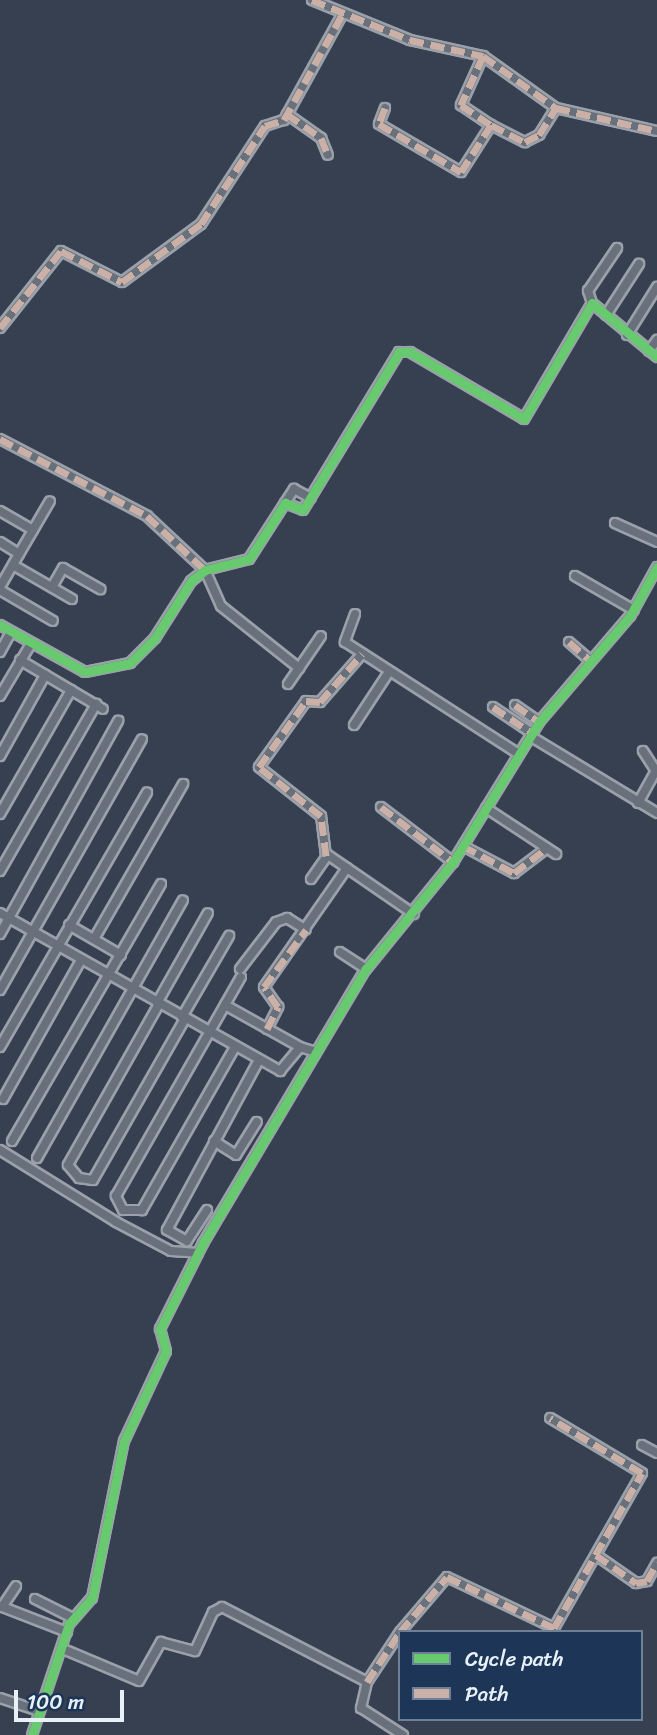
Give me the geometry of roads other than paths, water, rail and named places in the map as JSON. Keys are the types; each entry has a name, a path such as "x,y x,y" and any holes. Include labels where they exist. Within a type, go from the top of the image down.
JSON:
{"street":[{"path":"312,0 410,40 483,56 556,108 657,131"},
{"path":"0,328 61,251 121,282 201,224 265,126 288,114 343,13"},
{"path":"483,56 461,105 491,125 525,142 539,135 556,108"},
{"path":"385,108 379,124 461,172 491,125"},
{"path":"288,114 321,138 328,155"},
{"path":"617,248 588,291 592,303 627,335 653,354 657,340"},
{"path":"606,315 639,264"},
{"path":"627,335 657,287"},
{"path":"285,503 303,510 399,352 410,352 524,419 592,303"},
{"path":"0,439 146,516 205,570 221,606 299,668"},
{"path":"0,625 75,669 120,667 155,638 180,594 205,570 249,559 294,489 311,498"},
{"path":"50,501 0,588 53,621"},
{"path":"0,511 33,530"},
{"path":"615,523 657,542"},
{"path":"0,542 19,554"},
{"path":"13,565 72,599"},
{"path":"32,1735 73,1618 92,1598 124,1441 164,1356 160,1329 198,1253 313,1051 366,969 414,914 453,862 539,722 634,610 657,567"},
{"path":"52,587 63,568 100,589"},
{"path":"575,576 634,610"},
{"path":"355,614 344,641 519,754"},
{"path":"0,652 11,632"},
{"path":"288,684 321,636"},
{"path":"569,642 590,660"},
{"path":"0,696 29,647"},
{"path":"311,879 326,856 321,816 258,767 306,701 320,702 362,654"},
{"path":"0,871 100,706 20,660"},
{"path":"354,725 389,672"},
{"path":"0,756 46,675"},
{"path":"0,814 71,690"},
{"path":"515,705 539,722"},
{"path":"493,707 657,813"},
{"path":"0,934 118,721"},
{"path":"0,990 142,738"},
{"path":"638,803 656,771 643,751"},
{"path":"94,939 183,783"},
{"path":"0,1048 147,792"},
{"path":"381,807 453,862"},
{"path":"486,808 556,854"},
{"path":"463,846 514,873 547,848"},
{"path":"326,856 414,914"},
{"path":"267,1029 278,1007 264,988 347,868"},
{"path":"12,1141 161,884"},
{"path":"37,1158 183,900"},
{"path":"0,913 259,1060 285,1071 300,1047"},
{"path":"208,913 68,1165 79,1178 93,1180 229,936"},
{"path":"235,1047 142,1210 128,1213 116,1196 225,1005 240,973 276,922 286,919 306,930"},
{"path":"69,925 121,955"},
{"path":"340,952 366,969"},
{"path":"4,1099 81,960"},
{"path":"225,1005 300,1047 313,1051"},
{"path":"207,1210 187,1241 167,1230 259,1060"},
{"path":"214,1141 236,1155 257,1122"},
{"path":"0,1150 132,1230 172,1251 198,1253"},
{"path":"402,1630 447,1577 554,1628 641,1470 550,1418"},
{"path":"642,1445 657,1453"},
{"path":"596,1555 636,1583 647,1581 657,1563"},
{"path":"16,1586 1,1606 67,1632"},
{"path":"35,1599 73,1618"},
{"path":"63,1649 139,1681 159,1643 195,1651 213,1612 222,1607 367,1682"},
{"path":"398,1635 367,1682 363,1713 403,1735"},
{"path":"0,1698 39,1711"}]}
